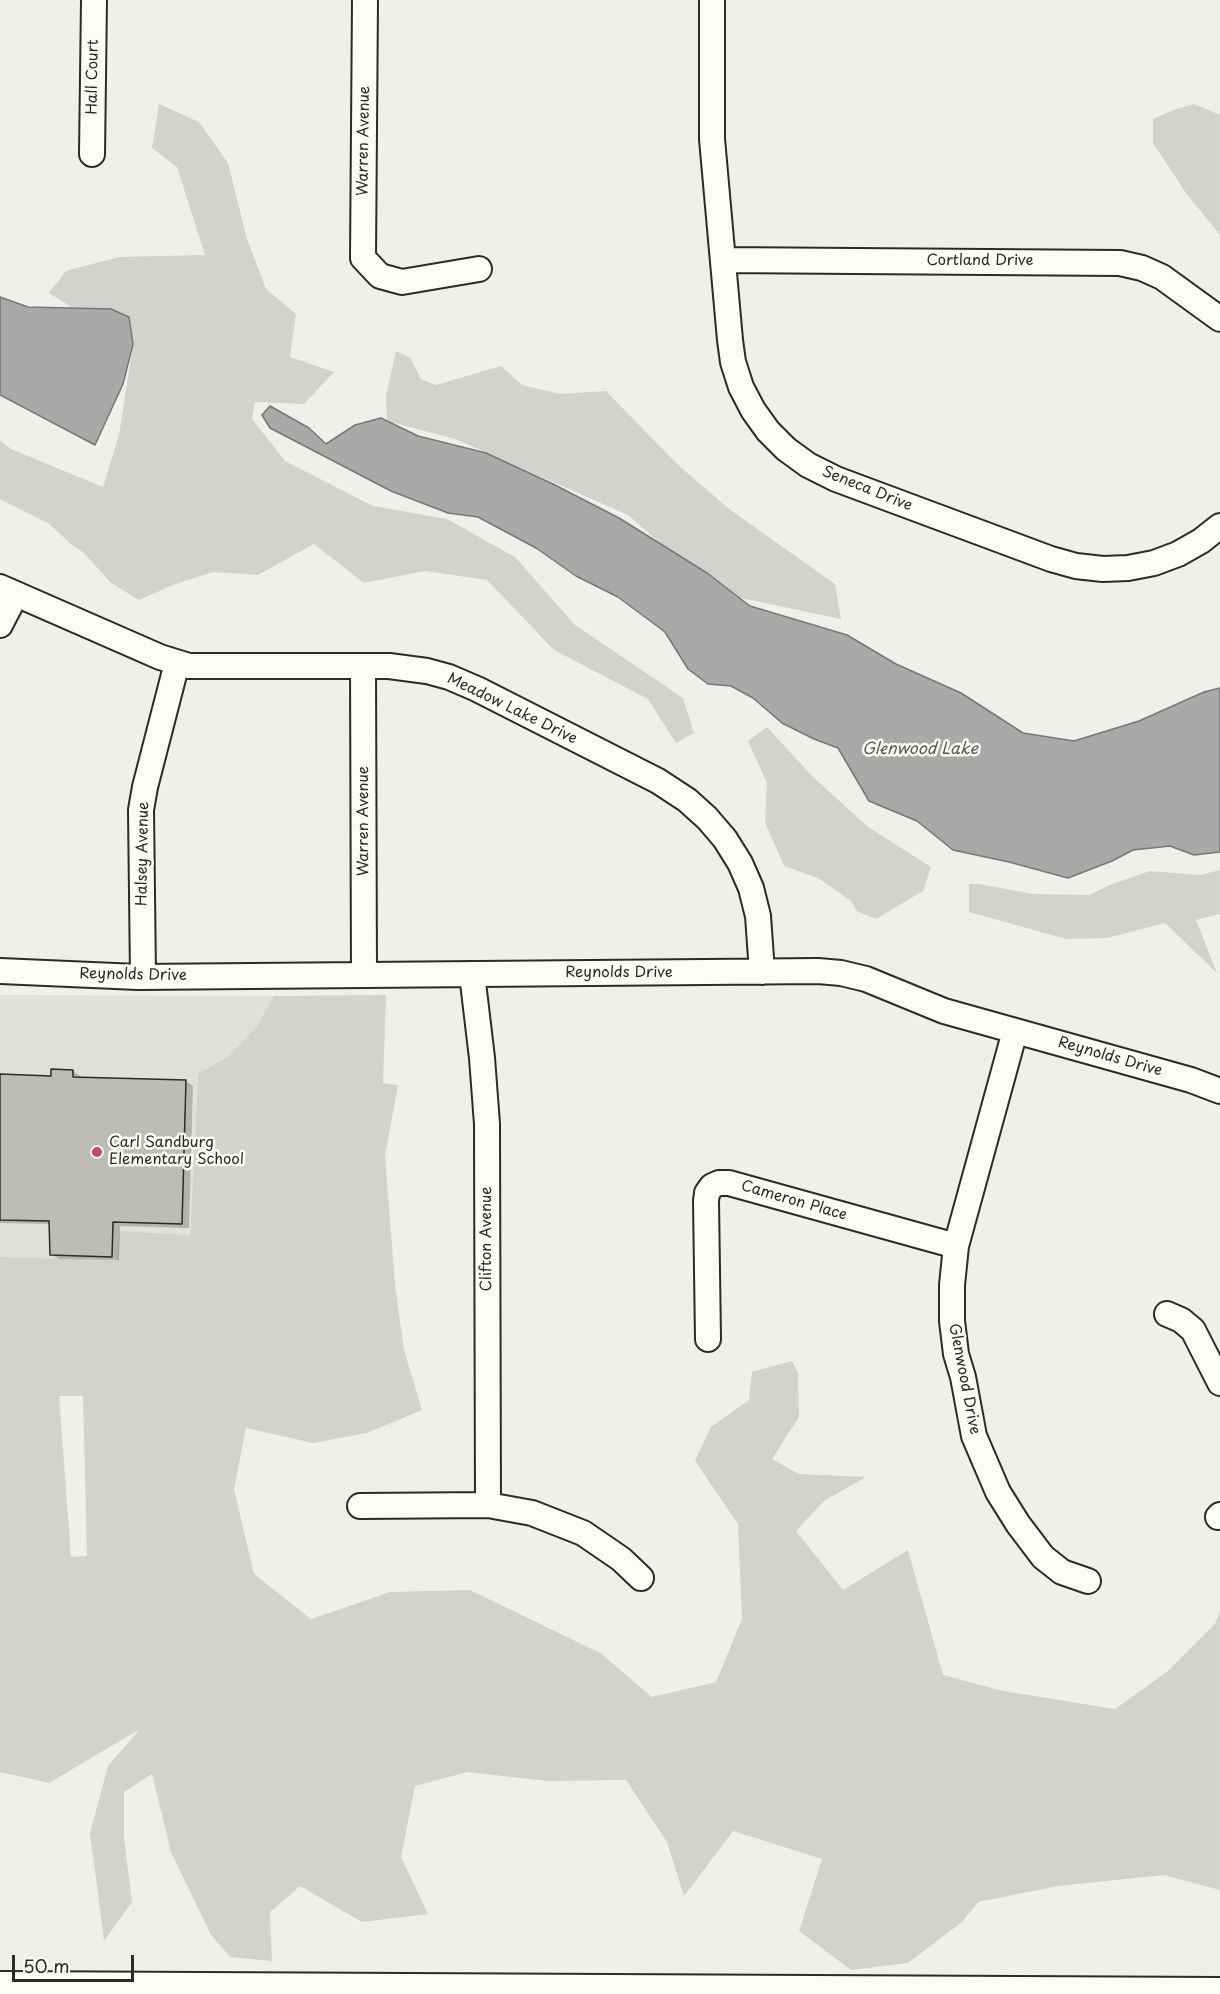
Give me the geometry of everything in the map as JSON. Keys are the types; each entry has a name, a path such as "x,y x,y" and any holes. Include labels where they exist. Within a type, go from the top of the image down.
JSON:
{"street":[{"name":"Hall Court","path":"92,154 94,0"},
{"name":"Warren Avenue","path":"366,0 363,258 380,276 402,282 479,269"},
{"name":"Seneca Drive","path":"712,0 712,139 730,340 741,387 753,410 768,431 786,449 808,465 836,479 1051,559 1076,566 1120,569 1154,563 1178,554 1220,526"},
{"name":"Cortland Drive","path":"723,260 1120,263 1162,276 1220,319"},
{"path":"0,625 8,590"},
{"name":"Meadow Lake Drive","path":"8,590 177,663 210,668 363,666 420,669 449,677 477,689 658,781 687,800 707,818 725,839 740,863 751,888 758,916 762,972"},
{"name":"Halsey Avenue","path":"143,977 141,810 177,663"},
{"name":"Warren Avenue","path":"363,666 364,975"},
{"name":"Reynolds Drive","path":"0,970 143,977 818,971 866,979 944,1011 1191,1080 1217,1082"},
{"name":"Clifton Avenue","path":"472,974 487,1124 488,1505"},
{"name":"Glenwood Drive","path":"1015,1031 956,1246 951,1285 956,1354 963,1377 974,1436 998,1492 1043,1557 1062,1572 1088,1581"},
{"name":"Cameron Place","path":"708,1339 706,1201 707,1193 712,1186 719,1183 729,1183 956,1246"},
{"path":"1167,1314 1181,1320 1193,1330 1220,1383"},
{"path":"360,1506 488,1505 532,1513 583,1533 621,1559 641,1578"},
{"path":"0,1984 95,1989 1220,1990"}],"shaded area":[{"path":"159,104 199,122 228,163 247,239 266,289 296,314 290,357 334,372 304,404 255,402 252,419 285,461 373,506 447,519 515,557 575,625 683,698 694,733 676,743 648,699 554,650 487,580 425,571 364,583 314,544 258,575 213,572 173,585 139,600 111,583 84,553 48,523 0,499 0,440 11,449 103,487 119,435 133,344 129,317 73,308 49,293 66,271 119,257 205,255 177,167 152,148"},
{"path":"1194,104 1220,115 1220,235 1186,193 1153,143 1153,119"},
{"path":"396,351 410,358 421,379 436,385 501,366 522,385 560,394 606,391 677,464 729,509 835,584 841,619 717,593 628,515 455,439 387,421 386,396"},
{"path":"767,727 812,776 868,827 931,867 923,891 876,919 857,911 851,901 818,878 784,866 765,822 767,783 748,741"},
{"path":"1220,870 1220,914 1196,920 1217,973 1165,923 1107,938 1066,939 969,912 969,884 1033,894 1089,895 1112,884 1150,871 1200,875"},
{"name":"Carl Sandburg Elementary School","path":"0,995 274,996 257,1026 229,1056 198,1074 190,1235 119,1231 117,1260 0,1257"},
{"path":"386,995 383,1083 398,1085 385,1156 395,1284 404,1350 422,1410 367,1433 313,1443 246,1428 234,1489 254,1574 311,1619 390,1592 470,1590 600,1653 652,1697 716,1682 742,1619 738,1524 695,1461 711,1427 749,1400 752,1372 792,1361 798,1373 799,1417 772,1459 799,1474 866,1477 824,1501 796,1531 843,1590 908,1550 943,1675 1003,1691 1115,1709 1168,1671 1215,1624 1220,1611 1220,1890 1164,1875 1058,1886 978,1902 962,1922 908,1963 851,1970 799,1931 822,1859 733,1831 684,1896 667,1842 626,1780 547,1781 468,1772 415,1786 401,1857 428,1914 362,1922 300,1886 270,1912 272,1961 230,1957 211,1935 171,1852 152,1774 124,1792 124,1838 132,1902 104,1941 90,1833 108,1766 140,1729 49,1783 0,1772 0,1257 116,1260 119,1231 190,1235 198,1074 229,1056 257,1026 274,996","holes":["59,1396 83,1396 87,1556 71,1557"]}],"water":[{"path":"0,297 28,307 111,309 129,317 133,344 123,384 95,445 0,395"},
{"name":"Glenwood Lake","path":"270,406 309,428 326,444 355,425 381,418 418,436 486,453 619,518 707,573 750,606 847,635 896,664 961,693 1023,733 1074,741 1139,721 1204,692 1220,688 1220,852 1194,855 1170,846 1133,850 1068,878 953,850 917,821 869,801 838,748 782,723 753,698 731,686 708,684 688,669 665,632 618,597 576,576 536,548 478,517 448,513 391,491 270,428 262,415"}],"building":[{"path":"51,1069 73,1070 73,1077 186,1080 182,1224 113,1222 112,1257 50,1255 49,1221 0,1220 0,1074 51,1076"}],"place":[{"name":"Carl Sandburg Elementary School","path":"97,1152"}]}
